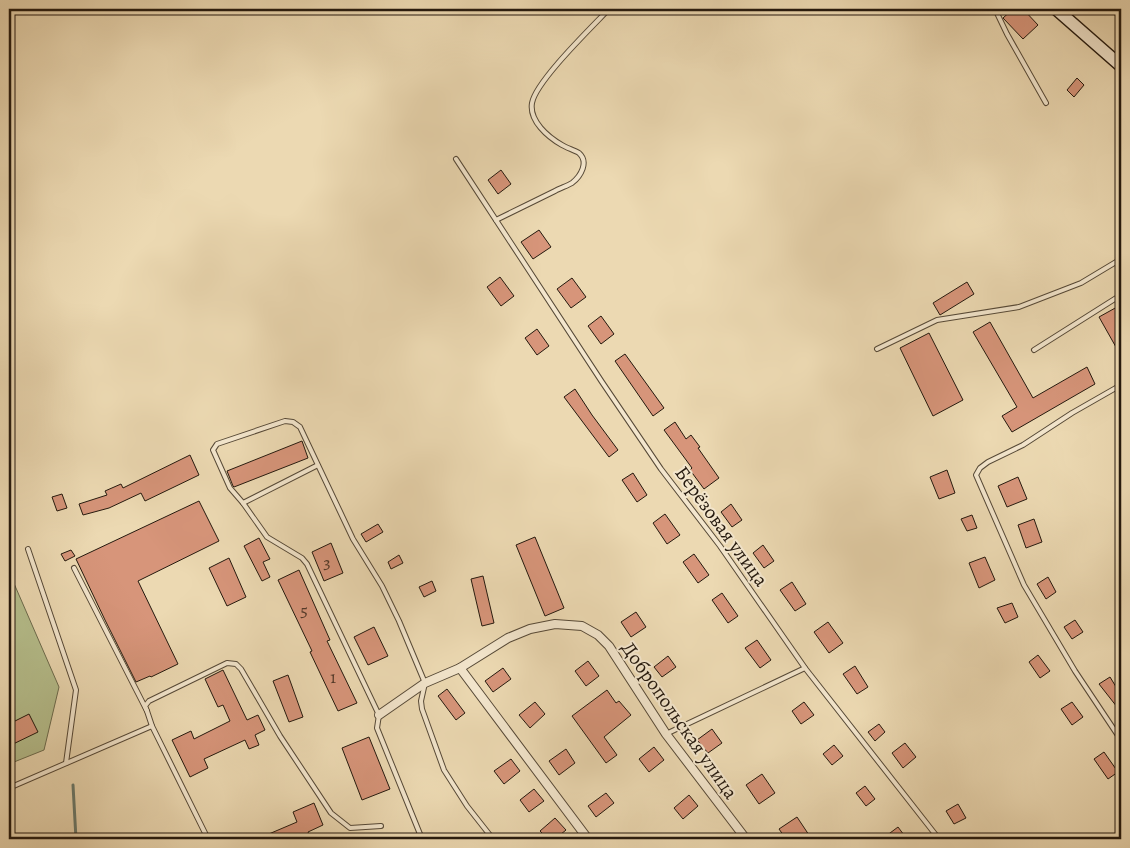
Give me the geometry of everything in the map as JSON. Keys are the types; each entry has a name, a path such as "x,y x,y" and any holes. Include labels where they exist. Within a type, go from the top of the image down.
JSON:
{"main road":[{"path":"1056,9 1121,66"}],"street":[{"name":"Добропольская улица","path":"460,668 508,638 530,629 556,624 582,626 598,635 609,646 666,734 746,839"},
{"path":"379,715 425,684 460,668 588,839"}],"lane":[{"path":"496,220 571,183 583,169 584,161 580,154 559,144 536,122 532,110 532,102 548,75 609,9"},
{"path":"995,9 1046,103"},
{"name":"Берёзовая улица","path":"456,159 661,469 720,546 804,668 939,839"},
{"path":"877,349 937,320 1019,307 1081,283 1121,259"},
{"path":"1034,350 1121,295"},
{"path":"1121,385 1072,413 1023,445 988,462 980,468 976,475 1024,585 1075,671 1121,740"},
{"path":"422,839 377,728 379,715 307,564 302,558 267,537 230,488 213,452 213,448 217,444 285,421 293,422 300,427 353,539 382,586 395,612 425,684 421,701 422,709 444,770 467,806 492,839"},
{"path":"243,503 318,465"},
{"path":"28,549 76,690 66,763"},
{"path":"74,568 147,711"},
{"path":"208,839 152,726 145,706 149,701 227,663 236,664 241,669 280,736 330,813 350,828 381,826"},
{"path":"666,734 804,668"},
{"path":"9,788 152,726"}],"green space":[{"path":"1113,9 1121,9 1121,33"},
{"path":"9,572 59,687 44,750 9,764"}],"building":[{"path":"1013,9 1023,9 1038,25 1023,39 1003,18"},
{"path":"1077,78 1084,85 1074,97 1067,90"},
{"path":"501,170 511,184 498,194 488,180"},
{"path":"539,230 551,247 533,259 521,242"},
{"path":"500,277 514,296 501,306 487,287"},
{"path":"572,278 586,297 571,308 557,289"},
{"path":"967,282 974,294 940,315 933,303"},
{"path":"1117,307 1121,315 1121,356 1099,317"},
{"path":"601,316 614,334 601,344 588,326"},
{"path":"990,322 1033,398 1087,367 1095,384 1012,432 1002,416 1017,407 973,332"},
{"path":"537,329 549,346 537,355 525,338"},
{"path":"929,333 963,400 933,416 900,348"},
{"path":"625,354 664,408 653,416 615,361"},
{"path":"575,389 618,450 609,457 564,397"},
{"path":"675,422 686,439 691,435 719,478 704,489 690,470 692,468 664,430"},
{"path":"302,441 308,458 233,486 227,471"},
{"path":"190,455 199,475 145,501 141,493 109,508 83,515 79,504 107,495 105,491 121,484 123,488"},
{"path":"947,470 955,493 939,499 930,477"},
{"path":"633,473 647,495 637,502 622,480"},
{"path":"1018,477 1027,499 1007,507 998,486"},
{"path":"62,494 67,508 57,511 52,497"},
{"path":"199,501 219,541 138,581 178,664 136,682 76,559"},
{"path":"731,504 742,520 732,527 721,512"},
{"path":"665,514 680,535 667,544 653,523"},
{"path":"972,515 977,528 967,531 961,519"},
{"path":"1034,519 1042,542 1026,548 1018,525"},
{"path":"378,524 383,532 366,542 361,534"},
{"path":"535,537 564,608 545,616 516,545"},
{"path":"259,538 270,559 263,562 270,577 262,581 244,546"},
{"path":"331,543 343,573 324,581 312,552"},
{"path":"763,545 774,561 764,568 753,553"},
{"path":"71,550 75,556 65,561 61,554"},
{"path":"694,554 709,575 698,583 683,562"},
{"path":"399,555 403,563 391,569 388,562"},
{"path":"985,557 995,580 979,588 969,563"},
{"path":"229,558 246,597 227,606 209,568"},
{"path":"299,570 330,640 327,641 357,703 338,711 278,580"},
{"path":"483,576 494,623 482,626 471,579"},
{"path":"1048,577 1056,592 1046,599 1037,584"},
{"path":"432,581 436,591 424,597 419,587"},
{"path":"792,582 806,604 795,611 780,590"},
{"path":"722,593 738,616 728,623 712,600"},
{"path":"1012,603 1018,617 1005,623 997,608"},
{"path":"636,612 646,627 631,637 621,622"},
{"path":"1075,620 1083,632 1072,639 1064,627"},
{"path":"828,622 843,643 829,653 814,632"},
{"path":"374,627 388,656 368,665 354,637"},
{"path":"757,640 771,660 760,668 745,648"},
{"path":"1038,655 1050,671 1040,678 1029,662"},
{"path":"668,656 676,667 662,677 654,667"},
{"path":"588,661 599,676 586,686 575,671"},
{"path":"855,666 868,687 857,694 843,674"},
{"path":"503,668 511,679 493,692 485,681"},
{"path":"223,670 247,720 258,715 265,730 255,735 259,745 249,749 245,740 204,759 208,768 190,777 172,740 191,731 194,739 230,721 223,705 218,707 205,679"},
{"path":"288,675 303,717 289,722 273,681"},
{"path":"1110,677 1121,695 1121,712 1099,684"},
{"path":"447,689 465,713 456,720 438,696"},
{"path":"607,690 616,703 619,701 631,715 604,737 617,755 606,763 572,716"},
{"path":"535,702 545,714 530,728 519,715"},
{"path":"804,702 814,715 801,724 792,711"},
{"path":"1072,702 1083,717 1072,725 1061,709"},
{"path":"29,714 38,732 9,746 9,724"},
{"path":"879,724 885,732 875,741 868,732"},
{"path":"712,729 722,743 708,753 697,740"},
{"path":"369,737 390,789 362,800 342,748"},
{"path":"905,743 916,757 903,768 892,753"},
{"path":"834,745 843,756 832,765 823,754"},
{"path":"654,747 664,760 649,772 639,759"},
{"path":"566,749 575,763 559,775 549,761"},
{"path":"1104,752 1118,772 1108,779 1094,759"},
{"path":"511,759 520,771 504,784 494,771"},
{"path":"762,774 775,793 759,804 746,785"},
{"path":"865,786 875,799 866,806 856,793"},
{"path":"534,789 544,801 529,812 520,800"},
{"path":"606,793 614,803 596,817 588,806"},
{"path":"689,795 698,806 683,819 674,808"},
{"path":"314,803 323,825 308,832 311,839 257,839 297,822 293,812"},
{"path":"958,804 966,818 954,824 946,811"},
{"path":"797,817 809,835 803,839 786,839 779,829"},
{"path":"555,818 566,830 555,839 548,839 540,831"},
{"path":"898,827 907,839 882,839"}],"waterway":[{"path":"73,785 76,839"}]}
